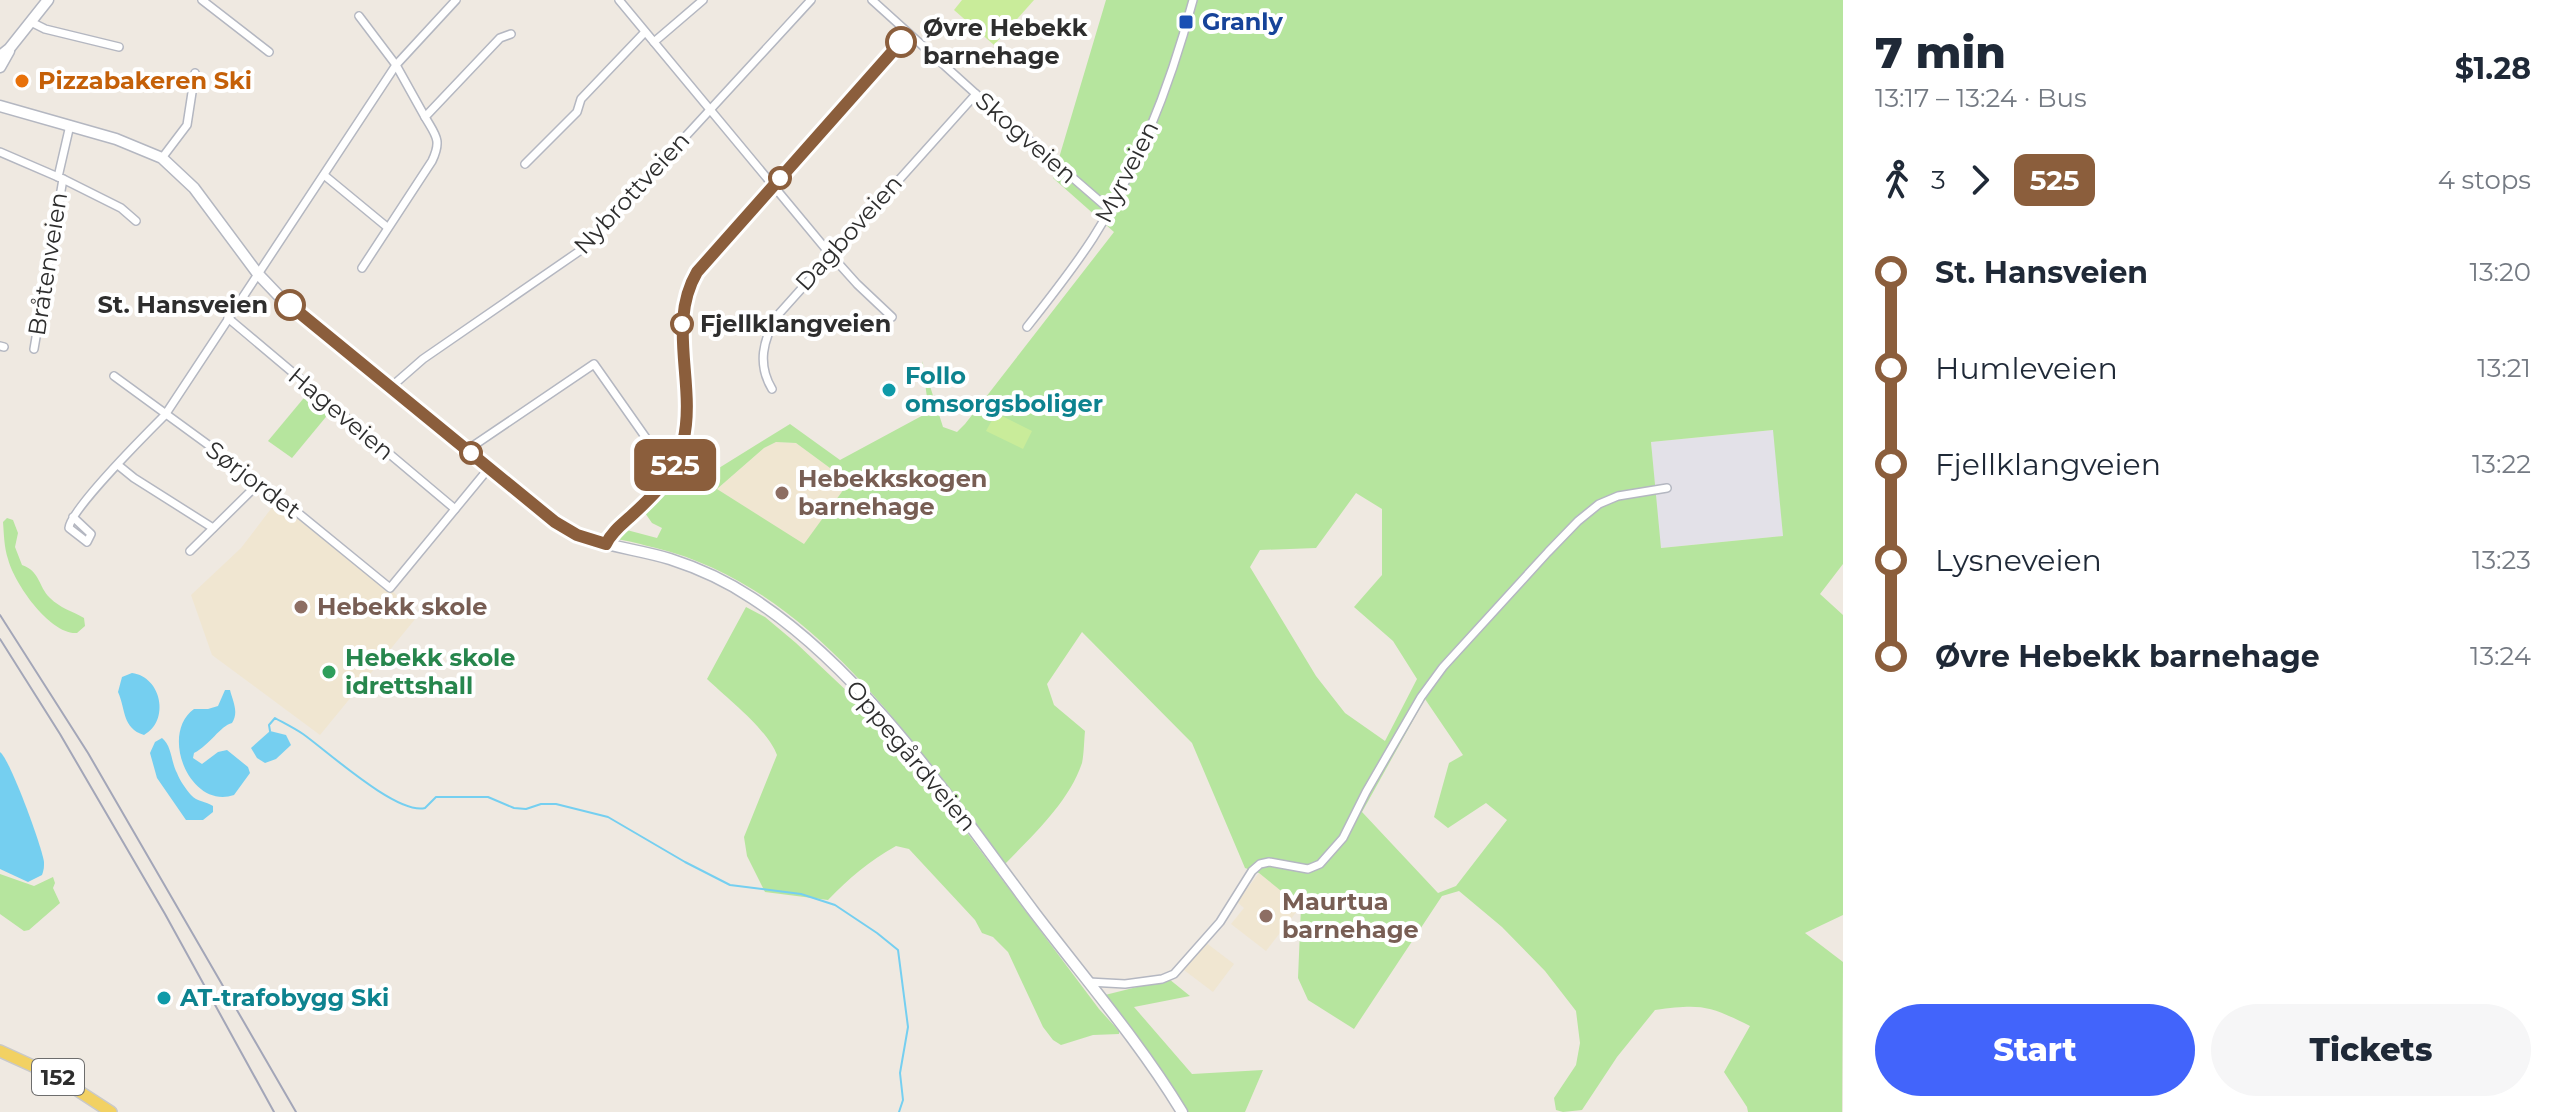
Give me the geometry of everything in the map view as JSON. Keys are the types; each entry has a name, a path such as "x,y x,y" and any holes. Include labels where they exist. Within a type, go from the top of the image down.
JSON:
{"main road":[{"path":"0,67 5,53 48,0"},
{"name":"Oppegårdveien","path":"0,100 6,107 135,145 162,158 194,188 258,274 290,305 561,526 583,537 671,559 704,572 750,596 802,636 883,716 1134,1040 1182,1112"},
{"name":"152","path":"0,1051 64,1081 111,1112"}],"street":[{"path":"202,0 269,52"},
{"path":"73,517 165,415 396,65 456,0"},
{"path":"619,0 830,254 892,317"},
{"path":"654,42 703,0"},
{"name":"Nybrottveien","path":"391,387 423,359 570,260 609,222 811,0"},
{"name":"Skogveien","path":"872,0 1110,210"},
{"name":"Myrveien","path":"1027,327 1089,245 1110,210 1158,109 1193,0"},
{"path":"359,16 396,65 438,139 432,161 362,268"},
{"path":"31,22 45,29 119,47"},
{"path":"525,164 577,112 581,99 645,32"},
{"path":"425,117 500,38 511,34"},
{"path":"606,544 612,533 662,487 682,447 686,426 682,327 683,306 689,287 708,258 909,34"},
{"path":"162,158 187,125 195,73"},
{"name":"Dagboveien","path":"772,389 763,366 768,333 786,304 976,94"},
{"name":"Bråtenveien","path":"34,349 70,125"},
{"name":"Bråtenveien","path":"0,152 121,208 136,221"},
{"path":"324,175 387,227"},
{"name":"Hageveien","path":"228,318 455,509"},
{"path":"467,450 594,364 665,465 673,470"},
{"name":"Sørjordet","path":"114,376 259,483 390,588 455,509"},
{"path":"118,465 213,528"},
{"path":"455,509 489,468"},
{"path":"190,551 259,483"},
{"path":"1087,981 1125,984 1162,979 1174,974 1220,922 1252,871 1260,864 1269,862 1308,869 1320,864 1343,838 1421,697 1443,667 1548,552 1599,504 1618,496 1667,488"}],"shaded area":[{"path":"1774,430 1783,536 1660,548 1651,442"},
{"name":"Hebekkskogen barnehage","path":"776,442 796,443 849,482 804,545 717,489 764,448"},
{"name":"Hebekk skole","path":"280,497 390,588 416,618 320,735 212,655 191,595 241,548"},
{"name":"Maurtua barnehage","path":"1259,873 1301,906 1266,951 1231,924 1244,908 1237,902"},
{"name":"Maurtua barnehage","path":"1205,942 1234,964 1213,992 1184,970"}],"green space":[{"path":"962,0 1034,0 994,45 954,10"},
{"path":"1106,0 1843,0 1843,564 1820,594 1843,615 1843,915 1805,933 1843,962 1842,1112 1748,1112 1724,1072 1750,1026 1714,1010 1694,1007 1655,1010 1617,1057 1582,1110 1556,1110 1554,1098 1576,1065 1580,1043 1576,1011 1545,971 1502,927 1459,891 1442,896 1354,1029 1308,1000 1298,978 1301,907 1259,873 1245,868 1192,743 1082,632 1047,684 1054,705 1085,731 1082,763 1059,804 1005,864 895,721 855,675 811,633 764,597 713,568 656,548 614,539 623,529 657,538 662,528 652,523 643,510 670,483 698,481 790,424 840,460 929,412 922,361 943,427 957,432 1114,232 1053,178","holes":["1773,430 1783,536 1661,548 1651,442","776,442 796,443 849,482 804,544 717,489 764,448","1356,493 1382,509 1382,575 1354,607 1393,641 1417,679 1385,741 1345,713 1316,676 1250,567 1260,550 1316,548","1425,699 1463,755 1449,763 1434,817 1448,828 1486,803 1507,820 1456,886 1438,893 1362,812"]},
{"path":"308,393 330,412 292,458 268,441"},
{"path":"996,413 1032,431 1023,449 986,431"},
{"path":"7,518 13,520 18,533 15,547 22,565 36,575 54,601 84,618 85,626 77,633 56,626 25,593 6,550 3,522"},
{"path":"746,607 765,617 796,643 869,712 959,822 1119,1034 1093,1035 1061,1045 1053,1040 1043,1027 1008,952 993,937 982,933 975,920 909,849 896,846 886,852 860,870 828,900 765,892 747,856 744,837 777,755 756,725 707,679"},
{"path":"0,874 34,886 53,877 53,888 60,903 24,931 0,914"},
{"path":"1169,979 1190,996 1134,1007 1192,1074 1263,1070 1245,1112 1187,1112 1105,995"}],"water":[{"path":"132,673 150,682 159,700 157,720 144,735 128,723 118,692 122,677"},
{"path":"225,690 230,690 235,707 234,719 194,753 193,758 202,764 218,752 227,750 248,767 250,773 234,795 218,797 204,791 184,767 179,735 184,720 194,709 218,706"},
{"path":"270,731 286,735 291,745 276,759 265,763 257,758 251,748"},
{"path":"162,738 187,790 196,799 213,806 213,812 203,820 186,820 157,778 150,753 155,742"},
{"path":"0,752 18,786 44,862 42,875 28,882 0,869"}],"waterway":[{"path":"270,731 269,725 275,718 303,734 380,792 413,808 425,808 436,797 488,797 514,808 526,809 541,804 556,804 608,817 730,885 801,894 835,905 898,950 908,1027 900,1073 903,1100 899,1112"}],"railway":[{"path":"0,615 88,753 296,1112"},
{"path":"0,639 60,734 165,914 274,1112"}],"bus line":[{"name":"525","path":"290,305 555,522 577,535 606,544 612,533 665,483 680,453 687,409 682,313 697,272 901,42"}],"place":[{"name":"Granly","path":"1186,22"},
{"name":"Øvre Hebekk barnehage","path":"901,42"},
{"name":"Pizzabakeren Ski","path":"22,81"},
{"name":"St. Hansveien","path":"290,305"},
{"name":"Fjellklangveien","path":"682,324"},
{"name":"Follo omsorgsboliger","path":"889,390"},
{"name":"Hebekkskogen barnehage","path":"782,493"},
{"name":"Hebekk skole","path":"301,607"},
{"name":"Hebekk skole idrettshall","path":"329,672"},
{"name":"Maurtua barnehage","path":"1266,916"},
{"name":"AT-trafobygg Ski","path":"164,998"}]}
